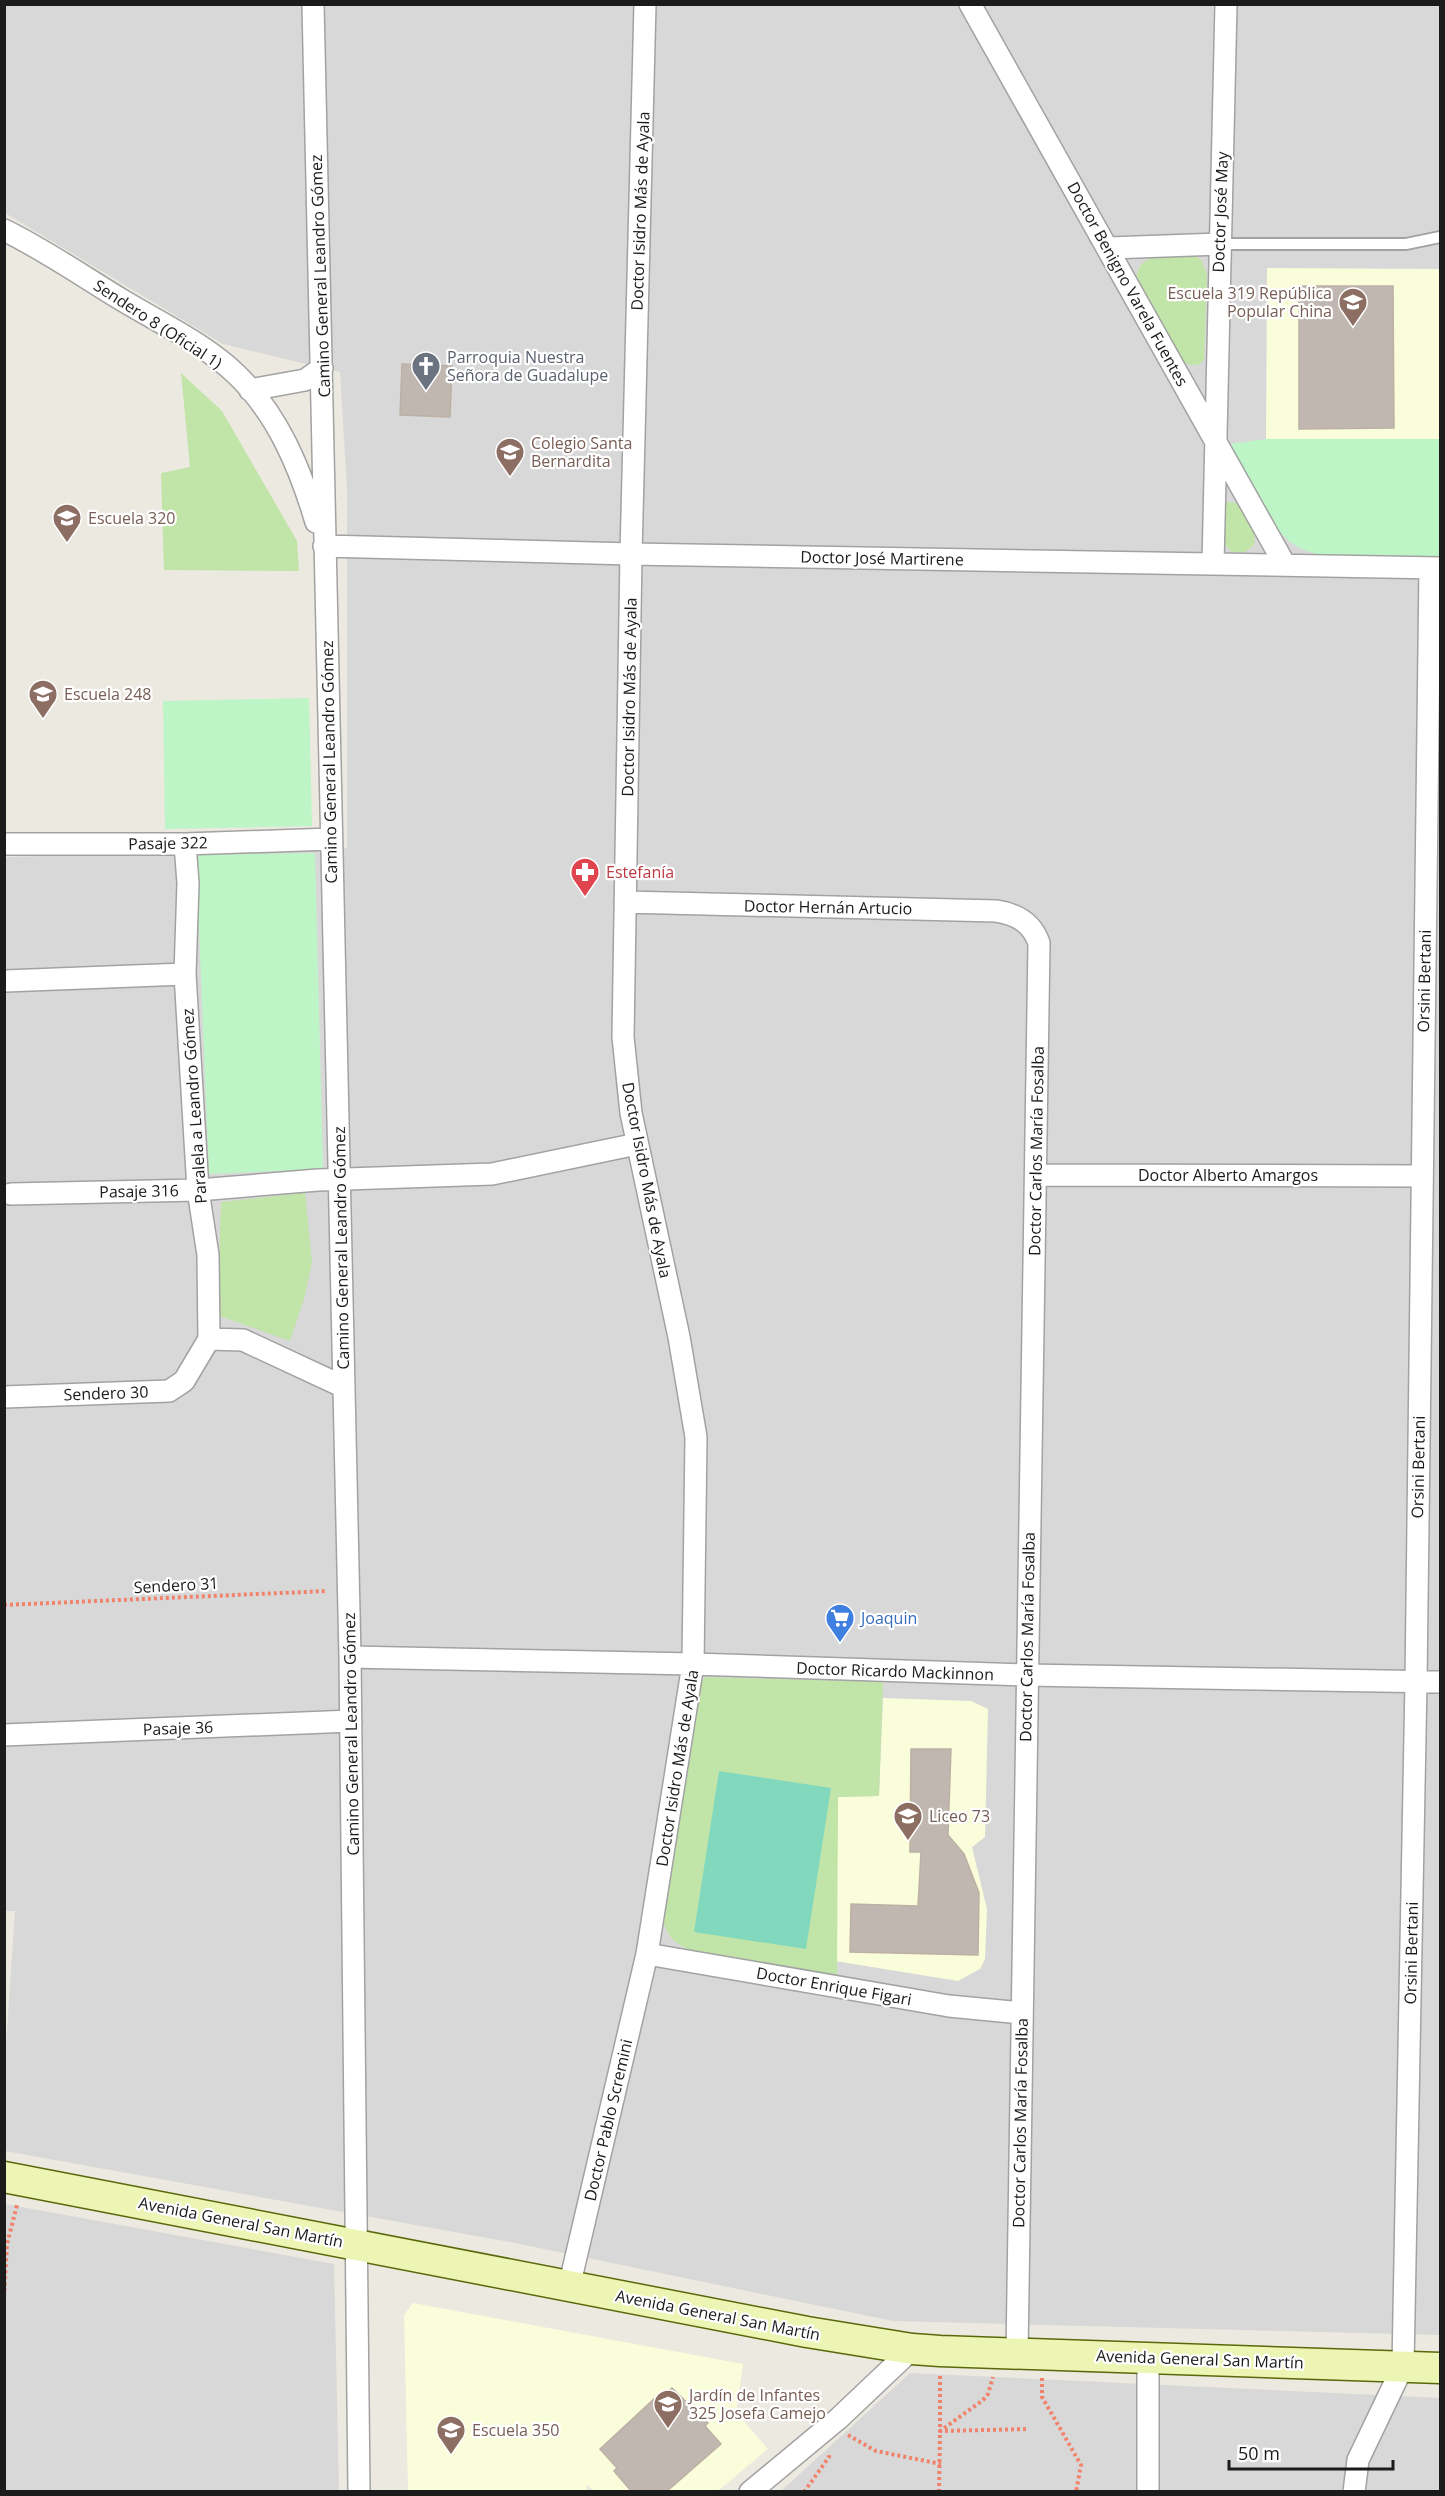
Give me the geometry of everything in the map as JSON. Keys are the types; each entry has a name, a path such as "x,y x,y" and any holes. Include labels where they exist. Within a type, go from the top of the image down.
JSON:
{"main road":[{"name":"Avenida General San Martín","path":"12,2178 807,2332 926,2350 1440,2368"}],"street":[{"name":"Camino General Leandro Gómez","path":"313,4 349,1590 359,2492"},
{"name":"Doctor Isidro Más de Ayala","path":"645,4 631,554 623,1037 629,1103 680,1337 696,1437 693,1664 647,1954"},
{"name":"Doctor Benigno Varela Fuentes","path":"970,4 1285,565"},
{"name":"Doctor José May","path":"1213,564 1214,437 1226,4"},
{"name":"Sendero 8 (Oficial 1)","path":"4,230 197,346 237,375 284,436 306,488 324,546"},
{"path":"1109,248 1220,244"},
{"path":"250,390 305,380 322,368"},
{"name":"Doctor José Martirene","path":"324,546 631,554 1435,568"},
{"name":"Orsini Bertani","path":"1403,2367 1416,1682 1421,1176 1435,568"},
{"name":"Pasaje 322","path":"4,844 185,844 331,839"},
{"name":"Paralela a Leandro Gómez","path":"185,844 188,883 185,974 198,1190 208,1255 209,1339 196,1364"},
{"name":"Doctor Hernán Artucio","path":"625,902 996,911 1007,912 1029,924"},
{"name":"Doctor Carlos María Fosalba","path":"1018,2353 1026,1676 1039,943 1029,924"},
{"path":"5,981 185,974"},
{"name":"Pasaje 316","path":"11,1194 198,1190 339,1179 492,1174 637,1144"},
{"name":"Doctor Alberto Amargos","path":"1036,1175 1421,1176"},
{"path":"209,1339 243,1340 344,1387"},
{"name":"Sendero 30","path":"4,1397 169,1392 184,1381 196,1364"},
{"name":"Doctor Ricardo Mackinnon","path":"350,1657 693,1664 1026,1676 1440,1682"},
{"name":"Pasaje 36","path":"4,1736 351,1721"},
{"name":"Doctor Enrique Figari","path":"647,1954 949,2006 1022,2013"},
{"name":"Doctor Pablo Scremini","path":"570,2287 647,1954"},
{"path":"750,2492 926,2350"},
{"path":"1148,2357 1148,2492"},
{"path":"1354,2492 1358,2460 1403,2367"}],"lane":[{"path":"1220,244 1406,244 1440,237"}],"path":[{"name":"Sendero 31","path":"4,1605 349,1590"},
{"path":"4,2297 7,2244 16,2215 12,2178"},
{"path":"926,2350 940,2431 939,2492"},
{"path":"940,2431 959,2419 988,2394 992,2384 1018,2353 1081,2465 1076,2492"},
{"path":"838,2419 850,2437 876,2451 940,2464"},
{"path":"940,2431 1029,2429"}],"shaded area":[{"path":"5,5 1440,5 1440,2335 893,2321 515,2243 5,2151 5,2060 15,1911 5,1911 5,857 347,848 347,489 340,372 223,344 5,213"},
{"name":"Escuela 319 República Popular China","path":"1267,268 1440,269 1440,439 1266,439"},
{"name":"Liceo 73","path":"883,1698 971,1701 988,1709 985,1837 972,1847 987,1909 985,1959 980,1969 958,1981 835,1961 838,1797 879,1796"},
{"path":"5,2204 334,2264 339,2491 5,2491"},
{"path":"413,2303 743,2364 736,2412 768,2449 718,2491 594,2491 587,2484 587,2492 408,2491 404,2315"},
{"path":"910,2373 1440,2398 1440,2491 780,2492"}],"green space":[{"path":"1167,255 1194,255 1202,261 1207,275 1204,359 1200,364 1194,365 1187,364 1181,359 1136,279 1138,269 1150,258"},
{"path":"181,373 222,411 297,541 299,571 164,570 161,473 190,467"},
{"path":"1266,439 1440,439 1440,557 1319,555 1289,541 1265,509 1230,444"},
{"path":"1227,502 1239,503 1255,531 1254,545 1245,552 1232,552 1223,543 1224,505"},
{"path":"309,698 312,826 165,829 163,701"},
{"path":"315,853 323,1169 209,1174 196,855"},
{"path":"305,1193 312,1262 305,1296 290,1341 217,1315 221,1202"},
{"path":"705,1677 883,1682 879,1796 838,1797 837,1977 695,1952 679,1944 666,1928 662,1903 701,1682"},
{"path":"719,1771 831,1788 806,1949 694,1932"}],"building":[{"path":"1299,286 1393,286 1394,428 1299,429"},
{"name":"Parroquia Nuestra Señora de Guadalupe","path":"402,364 452,366 450,417 400,415"},
{"path":"911,1749 951,1749 948,1835 964,1854 979,1893 978,1955 850,1952 851,1904 918,1906 921,1852 910,1852"},
{"path":"672,2388 708,2423 705,2426 721,2444 666,2492 632,2492 614,2471 617,2468 600,2449 654,2399 656,2402"}],"place":[{"name":"Escuela 319 República Popular China","path":"1353,328"},
{"name":"Parroquia Nuestra Señora de Guadalupe","path":"426,392"},
{"name":"Colegio Santa Bernardita","path":"510,478"},
{"name":"Escuela 320","path":"67,544"},
{"name":"Escuela 248","path":"43,720"},
{"name":"Estefanía","path":"585,898"},
{"name":"Joaquin","path":"840,1644"},
{"name":"Liceo 73","path":"908,1842"},
{"name":"Jardín de Infantes 325 Josefa Camejo","path":"668,2430"},
{"name":"Escuela 350","path":"451,2456"}]}
